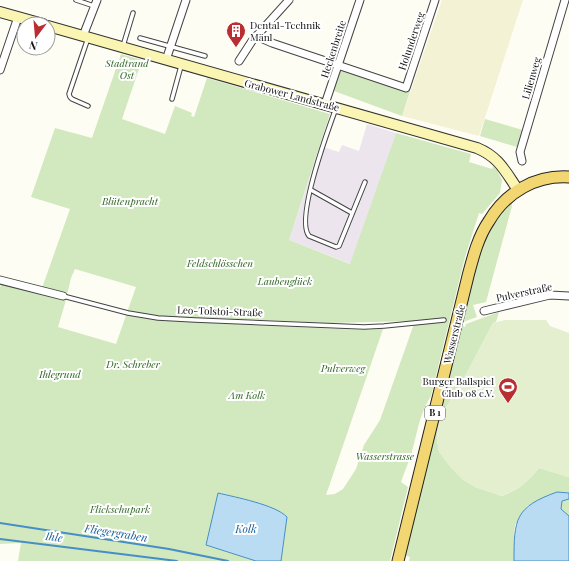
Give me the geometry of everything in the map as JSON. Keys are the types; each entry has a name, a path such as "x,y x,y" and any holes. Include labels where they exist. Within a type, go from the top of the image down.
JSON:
{"main road":[{"path":"0,12 16,16"},
{"name":"Grabower Landstraße","path":"56,28 483,150 493,156 500,163 518,190"},
{"name":"B 1","path":"518,190 530,183 557,177 569,177"},
{"name":"Wasserstraße","path":"398,561 475,252 489,221 506,200 518,190"}],"street":[{"path":"166,60 186,0"},
{"path":"239,61 256,36 289,0"},
{"name":"Heckenbreite","path":"325,104 360,0"},
{"name":"Holunderweg","path":"338,65 406,88 436,0"},
{"name":"Lilienweg","path":"522,161 520,152 565,0"},
{"path":"86,36 95,3"},
{"path":"0,70 16,23"},
{"path":"256,36 272,43 338,65"},
{"name":"Leo-Tolstoi-Straße","path":"0,280 63,296"},
{"name":"Pulverstraße","path":"484,311 550,295 569,296"}],"lane":[{"path":"76,0 95,3"},
{"path":"122,47 133,13"},
{"path":"86,36 69,94 72,99 88,106"},
{"path":"140,38 205,56"},
{"path":"172,99 182,64"},
{"path":"336,107 318,161 311,190 305,226 306,233 309,236 336,247 339,246 365,182"},
{"path":"311,190 352,213"},
{"name":"Leo-Tolstoi-Straße","path":"63,296 128,313 158,318 364,327 444,320"}],"shaded area":[{"path":"442,0 523,0 479,136 402,116"},
{"path":"367,124 396,133 351,264 289,240 320,146 339,152 342,145 359,151"}],"green space":[{"path":"121,54 142,60 122,119 165,134 175,106 192,113 191,116 194,117 207,78 330,114 289,240 350,264 396,133 471,154 469,162 492,169 493,166 497,170 502,180 500,193 482,214 479,213 465,257 431,396 421,417 411,455 401,482 408,487 390,561 281,561 287,517 265,505 219,493 206,545 256,561 18,561 21,543 0,544 0,287 2,283 66,300 58,327 116,344 136,287 75,269 67,295 42,288 70,209 31,197 55,128 92,138","holes":["212,318 330,323 415,321 380,420 364,445 356,469 343,489 335,494 326,495 383,329 361,330 211,323"]},
{"path":"342,69 410,91 402,116 334,91 339,71"},
{"path":"485,119 523,130 517,147 480,136"},
{"path":"511,203 512,206 486,302 473,305 477,317 463,322 471,277 481,250 494,225"},
{"path":"499,312 496,322 493,323 461,384 445,409 438,427 437,440 439,452 475,487 502,496 523,485 539,468 569,477 569,493 557,492 527,506 515,525 514,561 409,561 410,557 404,555 451,358 462,326 465,327 466,324"},
{"name":"Burger Ballspiel Club 08 e.V.","path":"505,320 546,320 550,326 569,333 569,477 539,468 523,485 502,496 475,487 464,481 450,467 439,452 437,440 438,427 445,409 461,384 493,323"},
{"path":"569,499 569,516 561,509 562,501"}],"water":[{"path":"557,492 569,493 569,499 562,501 561,509 569,516 569,561 514,561 515,535 520,516 525,509 533,503"},
{"name":"Kolk","path":"218,493 265,505 287,517 281,561 256,561 206,545"}],"waterway":[{"name":"Fliegergraben","path":"0,523 169,549 228,561"},
{"name":"Ihle","path":"0,539 177,561"}],"place":[{"name":"Dental-Technik Mänl","path":"236,48"},
{"name":"Burger Ballspiel Club 08 e.V.","path":"508,404"}],"park label":[{"name":"Stadtrand Ost","path":"127,68"},
{"name":"Blütenpracht","path":"130,201"},
{"name":"Feldschlösschen","path":"220,263"},
{"name":"Laubenglück","path":"285,281"},
{"name":"Dr. Schreber","path":"133,364"},
{"name":"Pulverweg","path":"343,368"},
{"name":"Ihlegrund","path":"60,374"},
{"name":"Am Kolk","path":"247,395"},
{"name":"Wasserstrasse","path":"385,456"},
{"name":"Flickschupark","path":"120,509"}]}
